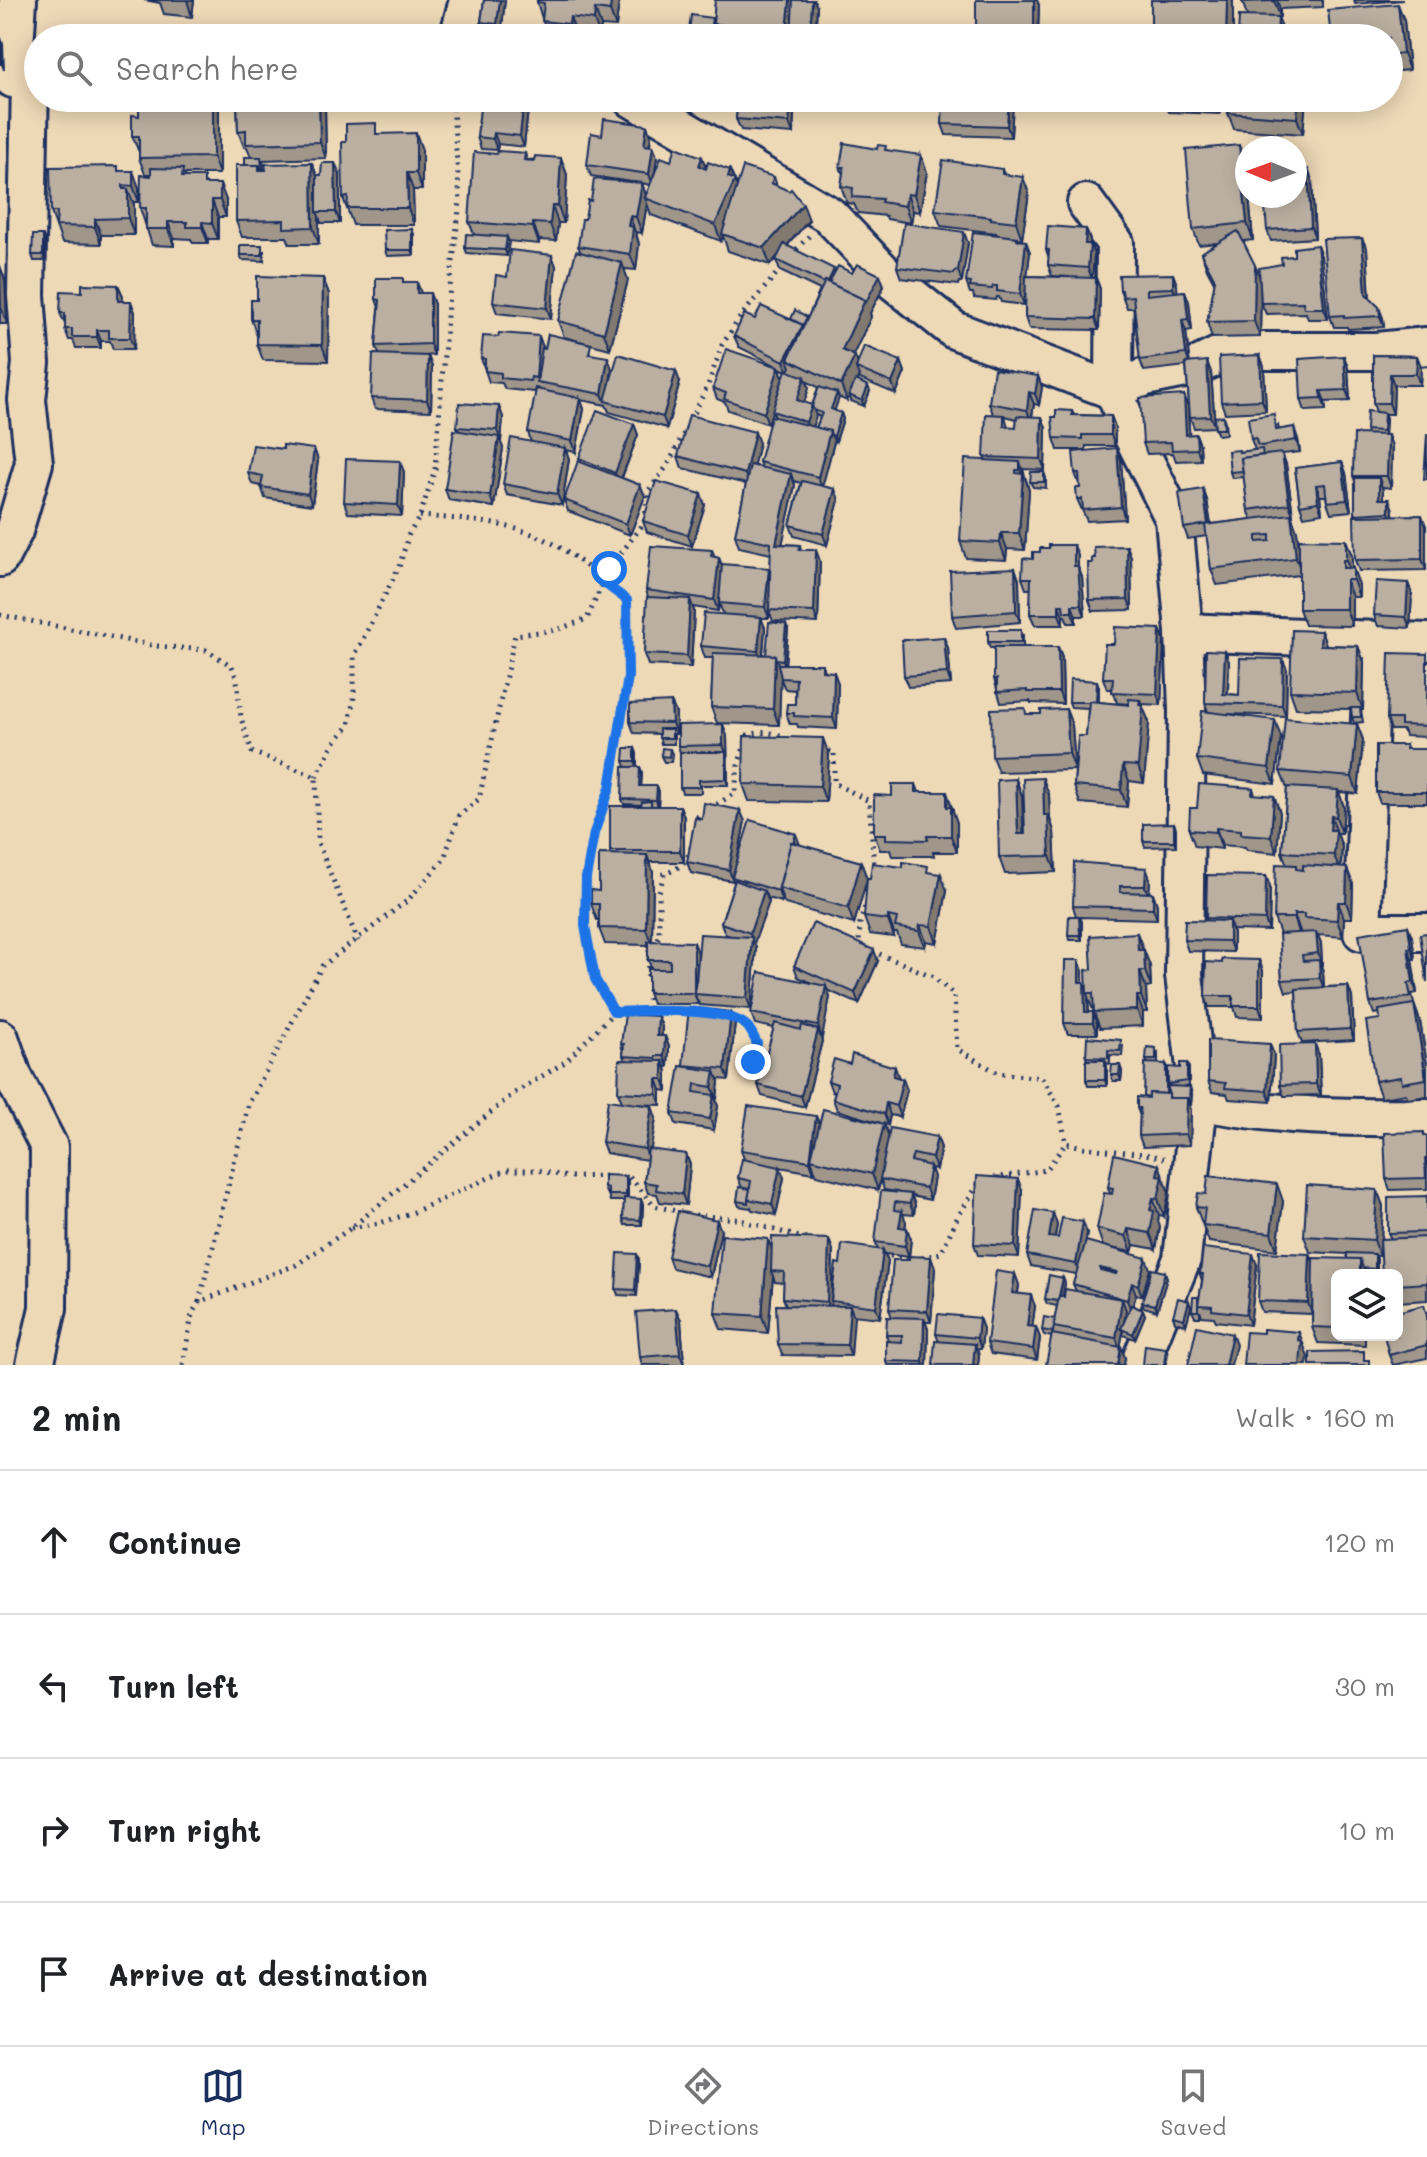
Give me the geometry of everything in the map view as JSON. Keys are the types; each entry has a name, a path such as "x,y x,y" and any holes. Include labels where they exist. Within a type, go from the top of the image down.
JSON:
{"street":[{"path":"0,558 14,531 34,463 27,400 31,363 26,295 18,0"},
{"path":"462,24 468,0"},
{"path":"655,112 829,215 889,278 954,330 1114,391 1145,377 1195,367 1228,351 1377,351 1427,346"},
{"path":"1086,203 1115,243 1114,391 1130,431 1174,519 1184,632 1187,710 1184,975 1199,1101 1182,1259 1139,1365"},
{"path":"1184,632 1409,642"},
{"path":"1409,642 1371,691 1362,932 1427,932"},
{"path":"0,1038 13,1076 49,1147 48,1308 35,1365"},
{"path":"1199,1101 1284,1115 1427,1117"}],"path":[{"path":"358,941 318,843 316,777 333,744 349,726 354,697 354,657 399,567 435,469 460,201 453,112"},
{"path":"183,1365 192,1314 199,1302 249,1103 322,966 408,900 444,859 459,815 479,799 515,635 556,630 587,619 609,569 644,523 649,490 668,465 686,431 708,385 722,345 741,316 774,280 792,253 829,215"},
{"path":"420,516 476,521 542,538 587,566 627,600 628,677 610,788 594,833 586,878 585,926 595,979 614,1012"},
{"path":"0,615 156,646 206,650 232,666 237,680 241,718 252,752 316,777"},
{"path":"649,1010 649,951 659,937 659,892 664,874 680,869 689,858 698,816 735,793 738,765 748,735 764,731 788,738 798,750"},
{"path":"810,750 834,751 834,783 869,801 875,864 872,879"},
{"path":"868,1252 896,1259 918,1259 941,1253 979,1182 1046,1170 1066,1143 1059,1106 1042,1078 998,1073 957,1049 954,995 932,976 900,965 859,944 860,923 869,894"},
{"path":"199,1302 296,1265 351,1228 513,1094 565,1062 614,1012 649,1010 710,1015"},
{"path":"724,1016 747,1025 757,1043 753,1062"},
{"path":"1066,1143 1085,1148 1144,1153 1192,1165"},
{"path":"351,1228 414,1212 506,1170 538,1170 567,1177 630,1177 654,1206 698,1216 737,1219 814,1242"}],"building":[{"path":"484,0 500,0 497,24 481,22"},
{"path":"537,0 611,0 610,11 595,9 594,20 570,17 569,24 542,21 544,3"},
{"path":"715,0 790,0 788,24 713,24"},
{"path":"793,0 812,0 811,24 792,24"},
{"path":"976,0 1034,0 1034,24 976,24"},
{"path":"1151,0 1227,0 1226,24 1151,24"},
{"path":"1274,0 1274,1 1242,2"},
{"path":"1398,4 1400,24 1330,24 1328,10"},
{"path":"691,15 712,18 711,24 690,24"},
{"path":"1239,16 1278,17 1278,24 1239,24"},
{"path":"139,112 213,112 213,157 139,158 139,136 132,136 132,115 139,116"},
{"path":"237,112 319,112 320,142 246,144 246,130 238,131"},
{"path":"480,112 523,112 520,136 494,133 493,139 477,137"},
{"path":"737,112 790,112 789,123 736,119"},
{"path":"942,112 1008,112 1007,126 942,124"},
{"path":"1228,112 1297,112 1297,118"},
{"path":"604,119 647,125 644,145 653,146 649,174 587,165 591,133 602,135"},
{"path":"376,123 376,134 416,133 416,173 407,173 408,208 347,208 348,197 343,198 342,142 346,142 346,124"},
{"path":"844,143 877,149 878,145 886,146 885,150 921,155 914,195 907,194 905,206 881,202 882,199 852,197 853,188 841,186"},
{"path":"1235,145 1235,208 1245,208 1247,223 1193,229 1186,150"},
{"path":"676,147 702,157 699,166 706,169 708,162 730,170 728,177 735,180 715,225 645,198 661,157 671,161"},
{"path":"498,151 525,153 524,160 534,161 535,156 561,158 558,206 552,206 550,224 533,223 533,227 469,222 474,152 497,154"},
{"path":"245,157 261,157 262,170 259,165 245,165"},
{"path":"943,160 1002,169 1002,174 1023,177 1016,222 935,210"},
{"path":"312,163 313,227 284,228 284,220 236,221 236,165 259,165 259,170 266,170 265,164"},
{"path":"322,163 335,163 336,212 317,212 317,175 321,175"},
{"path":"118,166 118,171 133,171 133,186 123,185 123,189 128,189 128,218 95,219 95,227 56,226 57,212 51,212 50,167"},
{"path":"743,167 774,177 771,183 789,191 791,189 803,204 764,248 722,234"},
{"path":"151,168 183,169 182,177 204,177 204,184 220,184 220,200 212,200 212,223 202,222 202,227 187,227 187,222 168,222 168,229 146,229 146,208 140,208 141,175 151,176"},
{"path":"1307,169 1311,227 1267,230 1265,208 1307,208"},
{"path":"594,179 642,183 636,217 630,216 628,226 633,227 630,254 578,246"},
{"path":"904,223 964,232 958,271 954,274 897,267"},
{"path":"1048,226 1086,229 1085,244 1090,244 1088,268 1048,265"},
{"path":"412,229 412,250 385,250 384,230"},
{"path":"1238,231 1255,265 1254,321 1207,322 1215,280 1201,253"},
{"path":"973,232 1017,237 1017,240 1026,241 1020,294 997,291 997,286 992,289 970,287 971,283 966,282"},
{"path":"466,234 507,237 505,250 465,248"},
{"path":"33,235 43,235 43,255 32,255"},
{"path":"1362,238 1366,294 1379,307 1380,316 1330,316 1323,239"},
{"path":"784,244 834,269 828,282 824,283 776,260"},
{"path":"240,245 262,245 262,255 240,255"},
{"path":"1317,245 1324,308 1304,308 1303,302 1261,303 1259,268 1282,264 1281,257 1294,256 1294,248"},
{"path":"510,250 552,255 547,308 493,302 496,275 507,277"},
{"path":"576,251 622,263 604,333 558,321"},
{"path":"857,264 880,275 866,302 829,283 838,266 852,273"},
{"path":"1173,274 1173,288 1147,289 1147,295 1185,291 1188,319 1182,320 1186,354 1140,360 1133,296 1123,297 1119,275"},
{"path":"257,276 323,278 322,345 257,344 257,319 251,319 251,300 257,300"},
{"path":"1026,276 1096,278 1095,319 1025,317"},
{"path":"376,278 403,278 403,282 417,282 417,293 430,293 430,344 376,346 380,300 376,299"},
{"path":"825,281 865,300 842,350 855,356 841,385 788,359"},
{"path":"82,284 118,285 118,301 131,301 130,338 109,338 109,330 97,330 97,337 72,337 72,329 65,329 65,313 60,313 61,291 82,292"},
{"path":"761,306 803,325 784,361 734,336 744,314 755,319"},
{"path":"795,310 807,317 803,325 791,319"},
{"path":"499,333 539,336 536,378 531,377 530,381 501,378 501,373 485,371 485,359 481,358 483,336 498,337"},
{"path":"548,334 591,344 589,354 608,357 602,394 537,382 542,348 545,349"},
{"path":"864,346 901,361 892,383 856,368"},
{"path":"726,349 779,367 764,413 724,399 726,393 713,388"},
{"path":"373,354 428,356 427,400 371,398"},
{"path":"618,354 676,371 663,417 605,401"},
{"path":"1260,355 1262,400 1221,402 1219,357"},
{"path":"1373,355 1417,356 1416,374 1390,374 1389,403 1373,403"},
{"path":"1344,356 1346,390 1321,391 1322,398 1301,399 1299,359"},
{"path":"1207,361 1210,416 1190,417 1186,363"},
{"path":"994,369 1038,376 1035,394 1029,392 1027,410 989,403"},
{"path":"786,370 805,377 797,400 812,405 806,422 772,411"},
{"path":"856,380 868,386 862,401 849,395"},
{"path":"819,387 837,393 831,409 841,413 834,436 830,431 816,428 822,413 812,406"},
{"path":"536,389 580,398 572,441 528,432"},
{"path":"1184,395 1186,435 1196,434 1197,449 1172,450 1171,442 1143,443 1140,398"},
{"path":"459,403 499,406 497,430 457,427"},
{"path":"597,410 634,424 615,473 579,458"},
{"path":"1056,410 1072,411 1072,415 1111,416 1111,435 1082,435 1082,439 1054,438 1052,417 1056,417"},
{"path":"1367,411 1384,413 1383,431 1366,430"},
{"path":"986,414 1004,415 1004,426 1016,427 1017,416 1042,417 1041,459 984,457"},
{"path":"1274,414 1276,430 1294,427 1296,440 1261,446 1256,438 1251,439 1248,418"},
{"path":"689,415 755,432 745,474 678,456"},
{"path":"771,416 830,431 818,477 759,462"},
{"path":"1223,416 1224,429 1215,429 1214,417"},
{"path":"454,430 499,437 490,496 445,489"},
{"path":"1354,434 1388,435 1387,476 1353,476"},
{"path":"1427,434 1427,479 1424,479"},
{"path":"511,438 565,448 557,494 503,484"},
{"path":"253,445 314,449 308,494 261,487 263,476 248,473"},
{"path":"1117,448 1121,507 1083,510 1082,499 1077,499 1079,473 1075,473 1073,452"},
{"path":"1262,449 1263,455 1241,458 1243,471 1230,472 1228,451"},
{"path":"1282,453 1289,504 1248,510 1241,458"},
{"path":"346,459 400,461 398,505 344,502"},
{"path":"965,459 1020,462 1020,470 1016,470 1016,473 1023,474 1019,533 1001,533 1000,543 960,541"},
{"path":"578,461 640,485 626,524 564,500"},
{"path":"1342,462 1347,500 1327,502 1325,484 1316,485 1318,502 1300,505 1295,468"},
{"path":"750,465 791,474 776,544 800,545 799,550 816,550 814,612 769,610 771,543 735,535"},
{"path":"1031,472 1044,472 1044,482 1030,482"},
{"path":"1355,478 1379,478 1379,499 1389,499 1389,512 1355,514"},
{"path":"656,481 701,494 688,535 643,521"},
{"path":"802,481 835,489 823,534 790,525"},
{"path":"1203,489 1208,524 1184,528 1179,493"},
{"path":"1291,514 1296,558 1211,569 1205,525","holes":["1270,535 1270,541 1257,542 1257,536"]},
{"path":"1422,515 1422,559 1355,560 1354,516"},
{"path":"1299,539 1346,540 1343,568 1353,568 1353,580 1346,580 1346,609 1299,609"},
{"path":"1049,545 1074,545 1074,566 1078,566 1081,605 1072,605 1072,612 1064,612 1063,605 1059,605 1059,614 1030,614 1031,578 1022,578 1023,558 1033,559 1033,552 1040,552 1040,548 1049,548"},
{"path":"651,546 712,550 711,556 719,558 714,600 646,590"},
{"path":"1127,546 1128,599 1089,600 1088,563 1095,558 1094,547"},
{"path":"722,564 769,568 765,607 719,603"},
{"path":"1015,568 1016,611 952,616 950,571"},
{"path":"1376,581 1408,583 1406,617 1374,615"},
{"path":"647,597 690,599 687,656 644,654"},
{"path":"704,613 761,617 758,651 701,646"},
{"path":"769,622 786,624 783,660 776,659 775,655 766,655"},
{"path":"1115,627 1160,629 1157,694 1112,692 1113,678 1103,678 1105,644 1114,644"},
{"path":"988,630 1021,630 1021,642 988,642"},
{"path":"1292,630 1321,631 1320,645 1358,646 1357,693 1290,691"},
{"path":"944,637 947,673 904,676 902,640"},
{"path":"994,647 1058,647 1059,692 997,692"},
{"path":"1206,650 1225,651 1223,694 1239,695 1240,658 1283,659 1282,705 1205,703"},
{"path":"713,653 775,655 773,709 711,707"},
{"path":"1389,653 1427,654 1427,726 1401,725 1401,719 1387,719"},
{"path":"778,664 822,664 822,671 834,672 833,718 786,713 787,704 795,704 796,679 781,678"},
{"path":"1070,679 1097,681 1096,702 1069,702"},
{"path":"1129,699 1140,700 1139,705 1143,706 1138,766 1123,765 1121,790 1074,786 1078,736 1086,736 1089,701 1129,705"},
{"path":"671,702 672,723 630,722 630,704"},
{"path":"1025,708 1026,714 1066,709 1069,753 992,756 991,709"},
{"path":"1351,708 1360,708 1361,717 1352,717"},
{"path":"1202,711 1275,720 1269,768 1197,759"},
{"path":"1285,718 1357,724 1352,777 1280,771"},
{"path":"723,724 723,745 678,746 678,725"},
{"path":"659,729 672,729 672,738 659,738"},
{"path":"744,736 823,738 820,786 743,784"},
{"path":"1376,745 1427,749 1427,792 1376,792"},
{"path":"625,748 635,748 635,761 624,761"},
{"path":"662,748 670,749 669,757 661,756"},
{"path":"680,752 726,752 726,779 699,780 699,787 680,787"},
{"path":"623,767 640,767 639,786 657,786 656,800 622,799"},
{"path":"1043,778 1050,856 999,857 997,780 1016,779 1018,834 1025,834 1023,779"},
{"path":"892,784 916,784 916,792 947,792 947,807 951,807 951,836 927,836 928,840 886,839 886,834 874,834 874,795 892,796"},
{"path":"1199,784 1253,788 1252,794 1274,796 1271,836 1216,828 1216,832 1189,830 1190,808 1197,808"},
{"path":"1287,787 1338,790 1336,817 1331,816 1330,830 1336,830 1334,855 1282,852"},
{"path":"651,801 651,806 641,806 642,802"},
{"path":"704,803 740,810 729,870 687,862 695,818 702,819"},
{"path":"610,806 680,806 680,851 610,851"},
{"path":"750,820 796,834 778,891 732,877"},
{"path":"1174,823 1174,841 1143,841 1143,824"},
{"path":"791,842 861,862 848,908 779,888"},
{"path":"599,854 647,855 646,929 599,928 599,904 591,904 591,890 599,891"},
{"path":"903,862 928,866 927,872 941,874 931,926 920,925 919,931 895,927 897,918 864,917 867,878 870,878 872,863 903,867"},
{"path":"1074,862 1146,868 1145,886 1120,886 1120,892 1153,893 1153,908 1073,906"},
{"path":"1276,864 1296,865 1296,869 1303,870 1303,865 1347,868 1346,902 1338,902 1337,920 1304,918 1304,914 1294,914 1294,918 1274,918"},
{"path":"1207,875 1266,876 1265,920 1206,918"},
{"path":"735,880 764,891 750,933 721,923"},
{"path":"1069,916 1079,916 1080,935 1068,935"},
{"path":"1185,920 1229,921 1229,941 1184,940"},
{"path":"813,923 874,950 855,993 794,966"},
{"path":"1408,926 1413,982 1408,983 1411,997 1370,1003 1359,934"},
{"path":"1316,932 1318,953 1302,955 1303,961 1319,960 1320,978 1282,980 1279,934"},
{"path":"1137,933 1138,950 1144,950 1145,971 1140,971 1141,996 1137,996 1137,1010 1094,1012 1093,993 1087,993 1086,970 1092,969 1090,936"},
{"path":"1427,933 1427,982 1420,934"},
{"path":"700,934 752,937 747,998 695,994"},
{"path":"648,941 694,942 694,993 648,993 648,969 670,969 670,960 648,960"},
{"path":"1222,959 1259,960 1259,1006 1233,1006 1233,996 1205,996 1206,962 1222,963"},
{"path":"1065,960 1079,960 1079,982 1084,982 1085,1012 1093,1012 1093,1023 1064,1023"},
{"path":"759,972 826,986 818,1026 751,1013"},
{"path":"1348,986 1350,1029 1298,1032 1296,989"},
{"path":"1414,1004 1426,1079 1402,1083 1401,1077 1375,1081 1366,1021 1380,1019 1379,1010"},
{"path":"689,1008 731,1012 725,1069 683,1065"},
{"path":"625,1014 658,1016 657,1036 665,1036 664,1056 623,1056 624,1044 621,1044"},
{"path":"775,1023 801,1030 802,1025 818,1030 801,1096 758,1085"},
{"path":"1087,1037 1121,1040 1120,1051 1108,1050 1108,1058 1086,1057"},
{"path":"1208,1040 1270,1044 1267,1091 1225,1088 1226,1083 1208,1081"},
{"path":"1315,1044 1316,1084 1280,1085 1279,1045"},
{"path":"1147,1047 1156,1048 1156,1060 1146,1060"},
{"path":"852,1054 895,1067 893,1076 903,1079 896,1106 886,1103 884,1114 833,1099 837,1084 828,1081 834,1059 850,1064"},
{"path":"619,1060 663,1061 663,1079 657,1079 657,1094 618,1092"},
{"path":"1086,1060 1105,1060 1105,1080 1086,1080"},
{"path":"1145,1063 1166,1064 1166,1094 1149,1093 1149,1098 1144,1097"},
{"path":"1180,1063 1187,1063 1187,1081 1168,1084 1168,1067 1180,1068"},
{"path":"1112,1065 1120,1065 1119,1075 1111,1075"},
{"path":"680,1066 715,1071 712,1087 695,1084 694,1092 714,1095 710,1119 672,1113"},
{"path":"1168,1086 1190,1087 1189,1099 1170,1098"},
{"path":"1149,1093 1187,1098 1186,1134 1139,1136 1140,1108 1137,1108 1137,1097 1149,1098"},
{"path":"608,1100 652,1106 645,1149 602,1142"},
{"path":"748,1106 816,1116 810,1161 741,1150"},
{"path":"823,1109 884,1124 872,1174 811,1159"},
{"path":"890,1128 937,1137 932,1158 913,1154 911,1161 930,1166 926,1188 880,1179"},
{"path":"1424,1132 1427,1136 1426,1178 1386,1179 1384,1133"},
{"path":"648,1149 686,1154 682,1194 656,1190 657,1184 644,1182"},
{"path":"1114,1154 1159,1165 1157,1175 1163,1176 1158,1199 1153,1198 1150,1210 1154,1211 1150,1233 1128,1229 1126,1236 1097,1229 1104,1193 1112,1194 1113,1188 1108,1187"},
{"path":"742,1159 780,1167 772,1204 748,1199 751,1181 738,1178"},
{"path":"604,1175 626,1176 626,1195 608,1195"},
{"path":"977,1176 1018,1179 1015,1246 974,1244"},
{"path":"1208,1176 1277,1184 1271,1233 1203,1225 1205,1208 1196,1207 1198,1193 1206,1194"},
{"path":"1307,1185 1377,1190 1374,1240 1304,1236"},
{"path":"739,1187 750,1189 748,1203 737,1201"},
{"path":"881,1191 911,1194 910,1204 895,1202 894,1210 902,1211 899,1227 907,1228 905,1246 875,1242"},
{"path":"1427,1196 1427,1232 1388,1233 1388,1197"},
{"path":"624,1198 641,1199 640,1220 623,1219"},
{"path":"1035,1210 1053,1213 1049,1237 1058,1238 1062,1218 1083,1222 1076,1264 1027,1255"},
{"path":"678,1211 717,1220 707,1266 668,1257"},
{"path":"722,1235 768,1239 762,1316 715,1313"},
{"path":"772,1237 829,1239 827,1302 783,1298 784,1272 771,1271"},
{"path":"1427,1237 1427,1283 1403,1285 1403,1269 1382,1269 1380,1239"},
{"path":"1086,1241 1146,1258 1138,1285 1132,1283 1127,1300 1073,1284"},
{"path":"842,1244 883,1250 876,1307 831,1301"},
{"path":"1203,1248 1253,1254 1246,1314 1198,1305"},
{"path":"1260,1252 1310,1254 1308,1303 1258,1301"},
{"path":"618,1253 637,1254 635,1290 616,1289"},
{"path":"1347,1253 1375,1254 1375,1269 1363,1268 1360,1259 1347,1259"},
{"path":"909,1256 931,1257 927,1311 889,1309 893,1260 909,1260"},
{"path":"1313,1258 1360,1259 1360,1269 1331,1269 1331,1328 1312,1327"},
{"path":"1152,1269 1165,1272 1155,1305 1142,1302"},
{"path":"996,1271 1015,1274 1012,1293 1031,1295 1027,1326 1036,1327 1033,1349 987,1343"},
{"path":"1049,1275 1063,1278 1058,1301 1045,1299"},
{"path":"1065,1289 1122,1299 1116,1338 1053,1327 1059,1296 1064,1297"},
{"path":"1193,1297 1198,1297 1198,1311 1192,1311"},
{"path":"1178,1298 1189,1301 1184,1319 1173,1316"},
{"path":"776,1305 850,1306 847,1345 778,1344"},
{"path":"1131,1305 1143,1310 1133,1334 1121,1329"},
{"path":"1424,1305 1427,1345 1389,1355 1386,1341 1403,1341 1403,1310"},
{"path":"676,1309 680,1354 640,1357 636,1312"},
{"path":"938,1314 979,1318 977,1338 936,1334"},
{"path":"887,1317 924,1318 923,1362 886,1361 886,1341 902,1342 902,1335 886,1335"},
{"path":"1044,1317 1055,1319 1053,1332 1042,1330"},
{"path":"1197,1326 1232,1334 1225,1365 1188,1365"},
{"path":"1263,1329 1299,1332 1298,1340 1302,1341 1300,1365 1243,1365 1246,1332 1263,1333"},
{"path":"1052,1334 1121,1347 1118,1365 1046,1365"},
{"path":"935,1341 975,1344 973,1365 933,1365"},
{"path":"1145,1345 1166,1348 1164,1365 1143,1365"},
{"path":"1364,1351 1364,1360 1369,1360 1369,1365 1310,1365 1310,1352"}],"route":[{"path":"609,569 604,583 627,600 628,677 610,788 594,833 586,878 585,926 595,979 614,1012 668,1010 724,1016 747,1025 757,1043 753,1062"}]}
